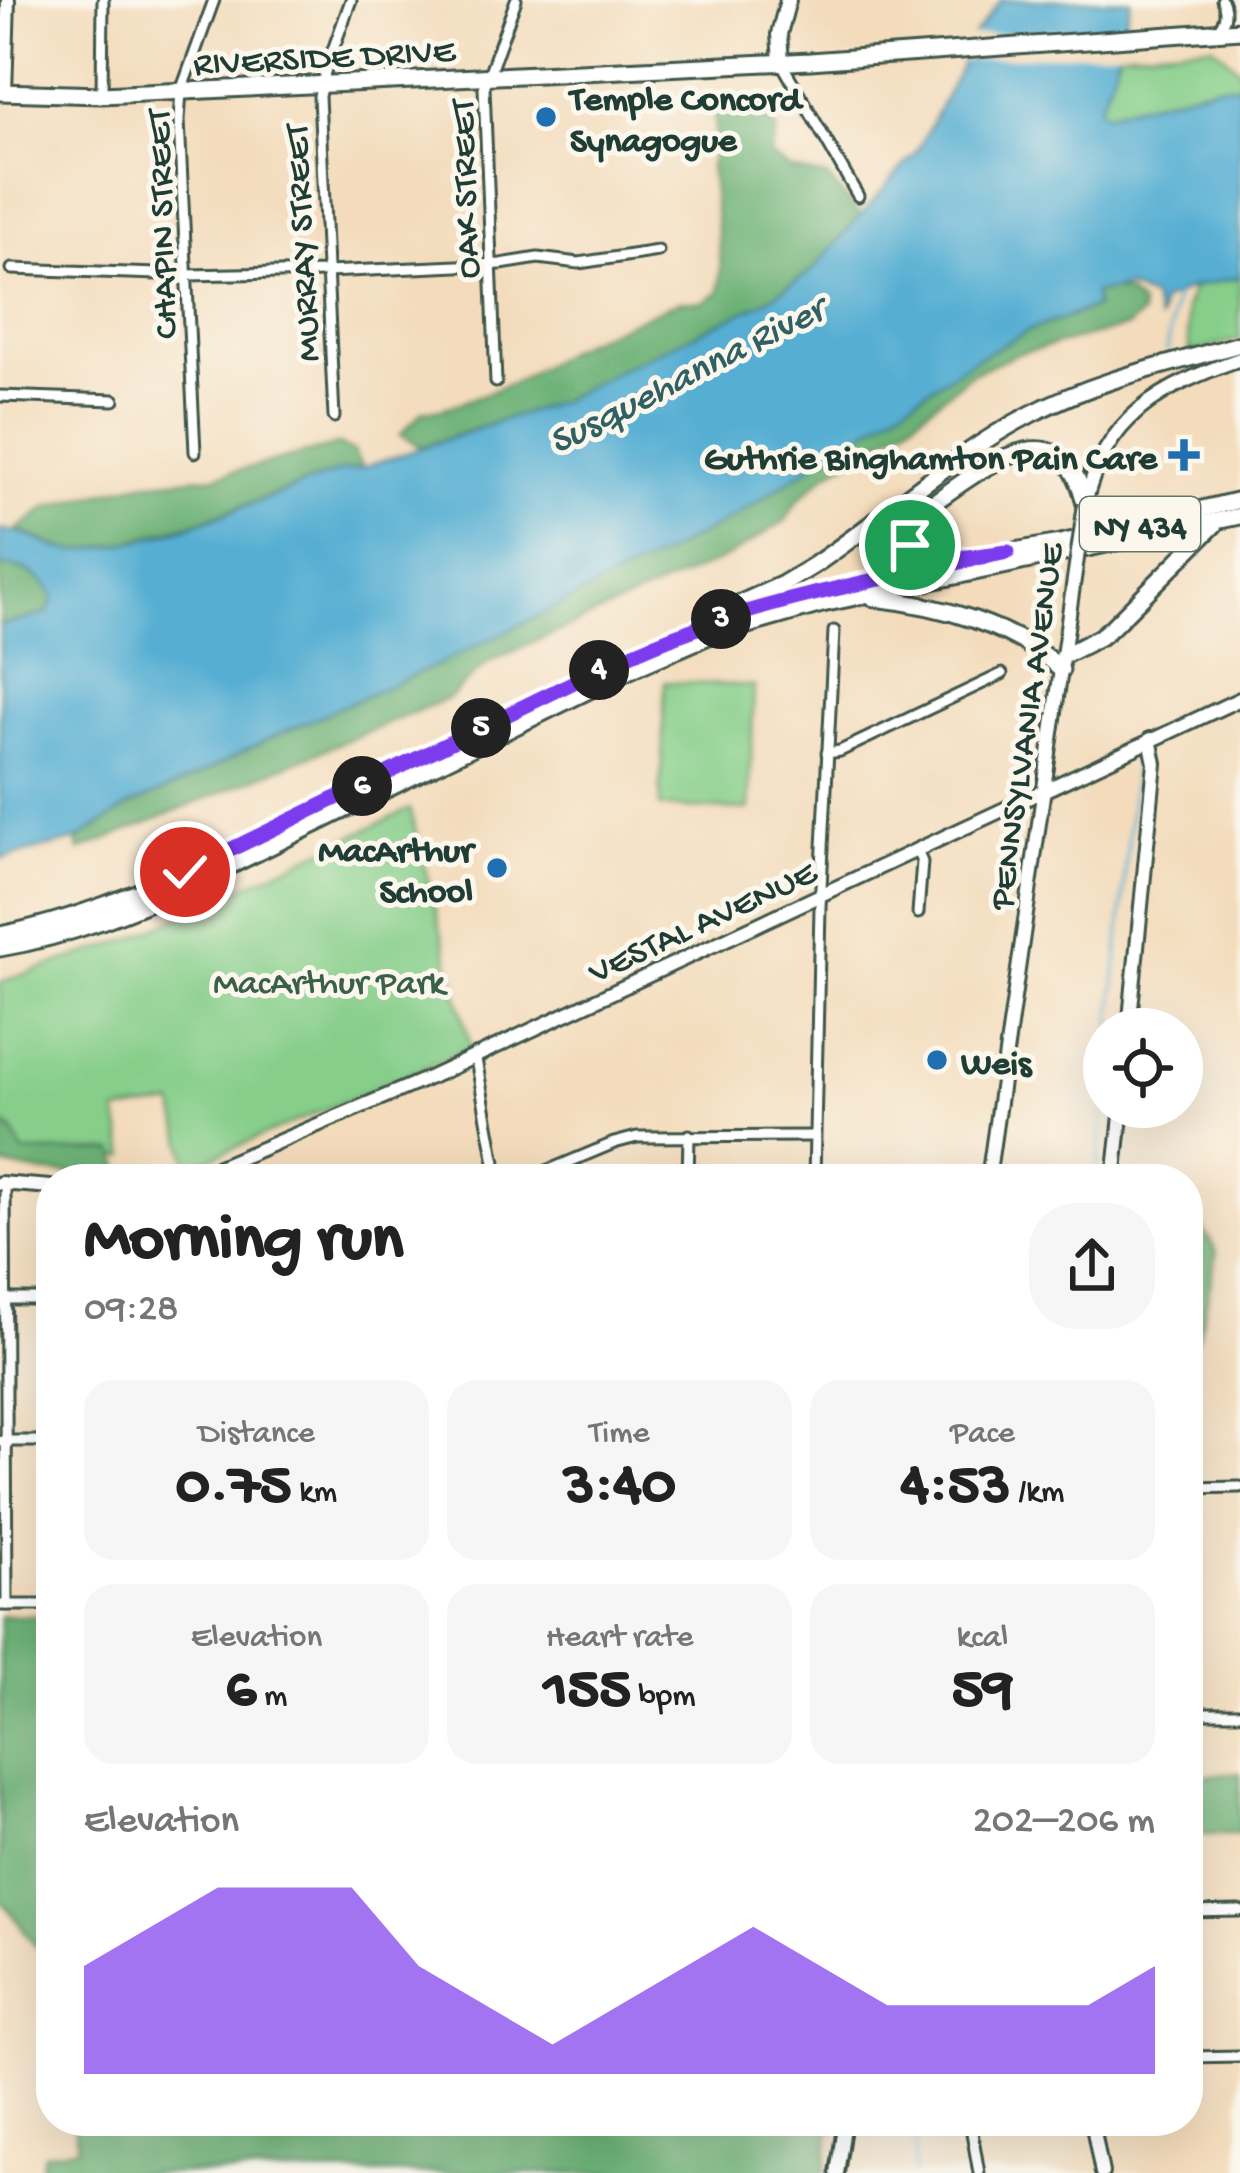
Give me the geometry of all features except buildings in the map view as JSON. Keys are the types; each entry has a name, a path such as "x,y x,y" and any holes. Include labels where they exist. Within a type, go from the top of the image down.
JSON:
{"main road":[{"path":"781,62 779,34 788,0"},
{"path":"1215,33 1240,30"},
{"name":"RIVERSIDE DRIVE","path":"2,92 181,91 781,62 1215,33"},
{"path":"684,632 688,624 797,576 1024,418 1100,385 1240,344"},
{"path":"1008,552 924,555 910,545 908,526 920,512 1006,456 1030,448 1067,464 1085,504"},
{"name":"NY 434","path":"0,934 108,906 684,632 784,601 1240,500"},
{"path":"841,601 885,599 989,625 1062,663 1111,628 1206,530 1233,517"},
{"name":"NY 434","path":"0,948 81,930 126,913 668,652 744,625 1233,517"}],"street":[{"path":"2,92 8,0"},
{"path":"101,94 103,0"},
{"name":"CHAPIN STREET","path":"195,452 179,120 181,91 214,0"},
{"name":"MURRAY STREET","path":"334,417 319,111 321,84 351,0"},
{"name":"OAK STREET","path":"496,382 484,88 515,0"},
{"path":"1215,33 1225,19 1222,0"},
{"path":"781,62 858,196"},
{"path":"12,268 187,274 327,272 545,258 579,263 658,250"},
{"name":"PENNSYLVANIA AVENUE","path":"990,1164 1085,504 1094,473 1137,410 1176,384 1240,359"},
{"path":"0,396 114,400"},
{"path":"814,1164 835,631"},
{"path":"827,753 1002,674"},
{"name":"VESTAL AVENUE","path":"225,1164 430,1077 1240,699"},
{"path":"1131,1008 1155,763 1150,739"},
{"path":"917,851 922,862 918,914"},
{"path":"475,1054 495,1164"},
{"path":"1116,1164 1120,1128"},
{"path":"688,1164 689,1135"},
{"path":"565,1164 625,1140 650,1136 814,1136"},
{"path":"36,1186 2,1183 3,1605 36,1605"},
{"path":"2,1299 36,1300"},
{"path":"2,1441 36,1442"},
{"path":"1203,1487 1240,1486"},
{"path":"1203,1713 1240,1713"},
{"path":"1203,1912 1240,1911"},
{"path":"1203,2057 1240,2056"},
{"path":"837,2173 843,2136"},
{"path":"973,2136 979,2173"},
{"path":"1095,2136 1102,2173"}],"green space":[{"path":"1213,45 1240,70 1240,85 1216,86 1104,113 1099,107 1119,52"},
{"path":"741,96 762,103 777,131 770,156 791,170 827,177 861,216 811,272 762,303 560,401 421,447 400,435 422,412 480,396 519,380 580,343 681,301 702,302 719,292 721,265 710,166 715,106"},
{"path":"1240,277 1240,339 1190,354 1186,307 1193,287"},
{"path":"1113,289 1140,305 1141,315 1128,327 1016,354 972,373 907,425 826,474 797,501 785,521 729,556 487,663 449,698 79,851 77,840 129,806 442,663 735,516 971,361 1030,330 1095,308 1094,293"},
{"path":"338,445 353,451 362,468 129,542 73,553 17,530 47,507 141,483 216,476"},
{"path":"12,565 43,582 54,599 47,614 0,626 0,567"},
{"path":"665,682 754,686 749,810 660,807"},
{"name":"MacArthur Park","path":"410,809 471,1048 196,1164 188,1164 174,1104 117,1112 126,1156 27,1159 12,1154 8,1125 0,1126 0,982 131,939"},
{"path":"12,1129 23,1152 115,1151 119,1164 36,1164 36,1172 0,1165 0,1130"},
{"path":"1203,1229 1217,1252 1203,1317"},
{"path":"0,1616 36,1616 36,1946 0,1898"},
{"path":"1240,1773 1240,1834 1203,1834 1203,1775"},
{"path":"76,2136 829,2136 825,2173 40,2173 44,2154 78,2147"}],"water":[{"name":"Susquehanna River","path":"1001,0 1131,0 1113,73 1099,107 1104,113 1216,86 1240,85 1240,277 1193,287 1162,302 1159,321 1152,299 1127,288 1094,293 1095,307 1030,330 971,361 735,516 660,556 442,663 129,806 77,840 0,859 0,626 47,614 54,599 32,574 17,567 0,567 0,530 80,551 177,530 560,401 762,303 811,272 917,151 973,37"}],"pier":[{"path":"1131,26 1125,51 957,61 967,36"}],"waterway":[{"path":"1167,352 1175,295"},
{"path":"1113,1008 1135,763"},
{"path":"1098,1164 1102,1128"},
{"path":"914,2173 916,2136"}],"place":[{"name":"Temple Concord Synagogue","path":"546,117"},
{"name":"Guthrie Binghamton Pain Care","path":"1184,455"},
{"name":"MacArthur School","path":"497,868"},
{"name":"Weis","path":"937,1060"}],"route":[{"path":"185,872 684,632 784,601 1008,552 932,556 910,545"}]}
